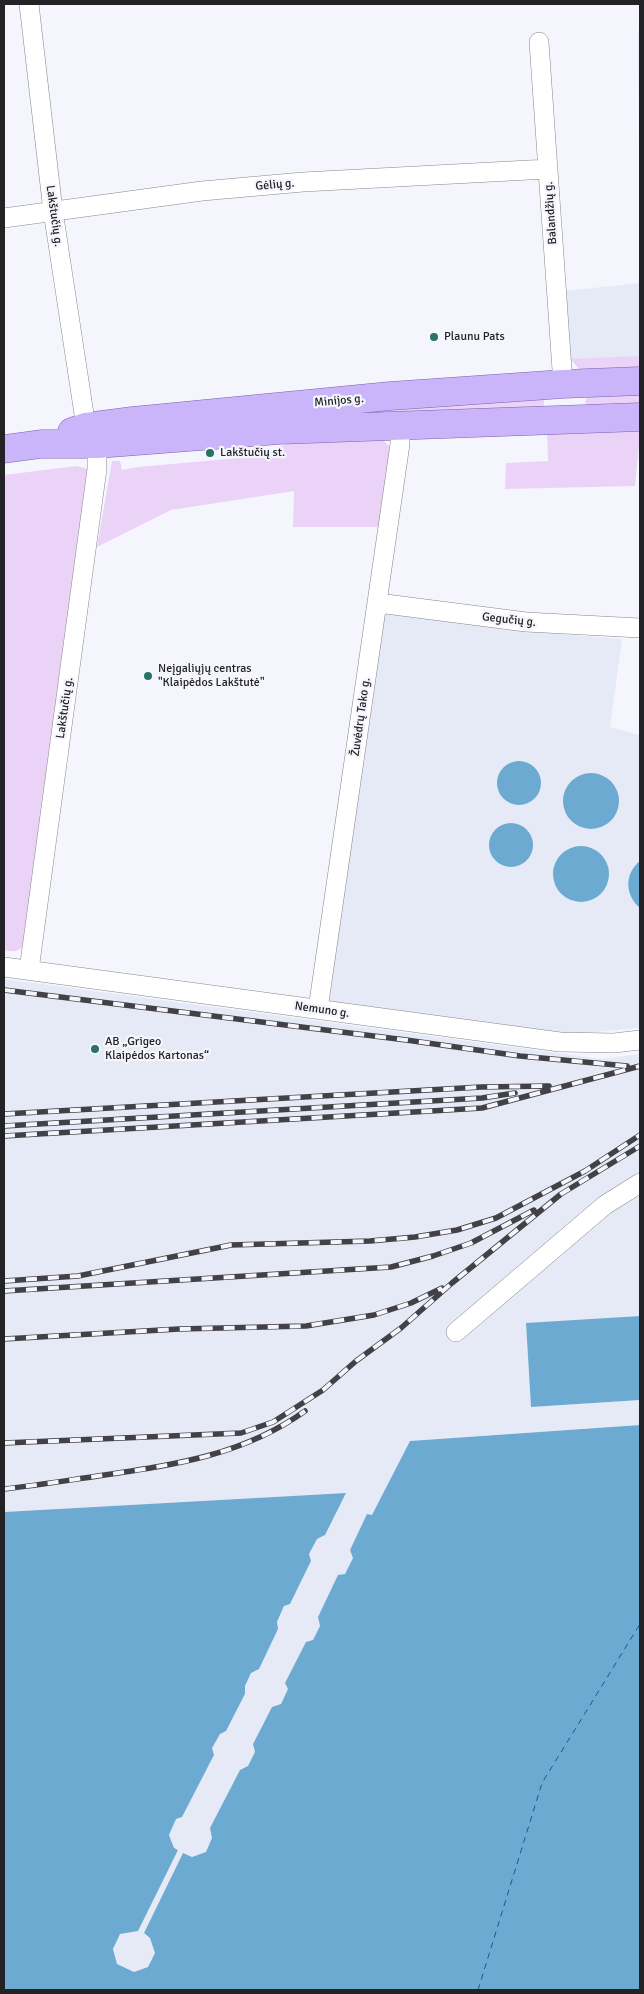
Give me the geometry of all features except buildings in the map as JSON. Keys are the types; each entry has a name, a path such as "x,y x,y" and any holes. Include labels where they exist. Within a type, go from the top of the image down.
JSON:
{"main road":[{"name":"Minijos g.","path":"92,436 133,420 380,397 563,384 640,381"},
{"path":"563,384 564,420"},
{"name":"Minijos g.","path":"4,449 92,436 269,431 400,424 640,418"}],"street":[{"name":"Lakštučių g.","path":"29,4 53,211 92,436 96,479 29,970"},
{"name":"Balandžių g.","path":"539,42 563,384"},
{"name":"Gėlių g.","path":"4,218 202,191 303,182 548,170"},
{"name":"Žuvėdrų Tako g.","path":"318,1009 378,603 400,444 400,424"},
{"name":"Gegučių g.","path":"378,603 526,622 640,628"},
{"name":"Nemuno g.","path":"4,967 560,1042 614,1043 640,1040"},
{"path":"456,1332 605,1205 640,1183"}],"shaded area":[{"path":"640,30 640,283 638,31"},
{"path":"640,283 640,371 570,359 565,291"},
{"path":"640,356 640,371 582,372 570,359"},
{"path":"640,391 640,409 587,408 585,402 588,394"},
{"path":"541,396 544,399 544,407 142,433 400,403"},
{"path":"637,428 640,435 635,486 505,489 506,463 548,461 547,430"},
{"path":"383,440 390,447 382,527 293,527 294,491 171,510 97,547 112,461 120,461 122,470 261,456 281,446 299,441"},
{"path":"76,466 88,469 23,947 16,951 9,951 4,950 4,475"},
{"path":"384,609 536,632 622,639 610,727 640,735 640,1028 582,1033 542,1033 330,1002 327,995"},
{"path":"4,979 602,1059 640,1054 640,1316 526,1324 531,1407 640,1400 640,1425 410,1441 372,1516 367,1514 350,1550 353,1558 345,1574 338,1576 318,1617 320,1626 281,1704 272,1707 253,1744 255,1752 206,1852 192,1857 183,1853 144,1933 150,1938 155,1953 148,1967 134,1972 117,1964 113,1949 120,1934 133,1930 178,1850 174,1848 169,1835 176,1819 182,1817 214,1755 212,1748 220,1733 226,1731 245,1695 245,1686 251,1673 259,1669 284,1606 290,1604 311,1561 309,1554 317,1539 325,1535 346,1493 4,1512"}],"water":[{"path":"519,761 531,765 537,771 541,783 537,795 531,801 519,805 507,801 501,795 497,783 501,771 507,765"},
{"path":"591,773 602,775 611,781 617,790 619,801 617,812 611,821 602,827 591,829 580,827 571,821 565,812 563,801 565,790 571,781 580,775"},
{"path":"511,823 523,827 529,833 533,845 529,857 523,863 511,867 499,863 493,857 489,845 493,833 499,827"},
{"path":"581,846 592,848 601,854 607,863 609,874 607,885 601,894 592,900 581,902 570,900 561,894 555,885 553,874 555,863 561,854 570,848"},
{"path":"640,861 640,908 631,897 628,884 631,872"},
{"path":"640,1316 640,1400 531,1407 526,1323"},
{"path":"640,1425 640,1990 4,1990 4,1512 346,1493 325,1535 317,1539 309,1554 311,1561 290,1604 284,1606 277,1622 278,1629 259,1669 251,1673 245,1686 245,1694 226,1731 220,1734 212,1748 214,1755 182,1817 176,1819 169,1835 174,1848 178,1850 138,1931 120,1934 113,1949 117,1964 134,1972 148,1967 155,1953 150,1938 144,1933 183,1853 192,1857 206,1852 212,1838 210,1828 240,1770 248,1766 255,1752 253,1744 272,1707 281,1704 288,1689 285,1683 306,1642 313,1640 320,1626 318,1617 338,1575 345,1574 353,1558 350,1550 367,1514 372,1515 410,1441"}],"ferry route":[{"path":"478,1990 542,1783 640,1624"},
{"path":"631,1990 640,1989"}],"railway":[{"path":"4,990 520,1056 627,1066"},
{"path":"4,1136 482,1108 640,1066"},
{"path":"4,1114 481,1087 549,1086"},
{"path":"4,1126 482,1098 515,1093"},
{"path":"4,1281 78,1276 231,1245 370,1241 415,1237 457,1230 496,1218 585,1171 640,1135"},
{"path":"4,1443 241,1433 273,1422 323,1390 356,1361 401,1328 452,1283 561,1194 640,1146"},
{"path":"4,1291 391,1267 433,1256 471,1243 534,1210"},
{"path":"4,1339 179,1329 306,1326 374,1315 411,1303 442,1288"},
{"path":"4,1489 142,1469 199,1458 253,1440 280,1427 305,1411"}],"place":[{"name":"Plaunu Pats","path":"434,337"},
{"name":"Lakštučių st.","path":"210,453"},
{"name":"Neįgaliųjų centras \"Klaipėdos Lakštutė\"","path":"148,676"},
{"name":"AB „Grigeo Klaipėdos Kartonas“","path":"95,1049"}]}
